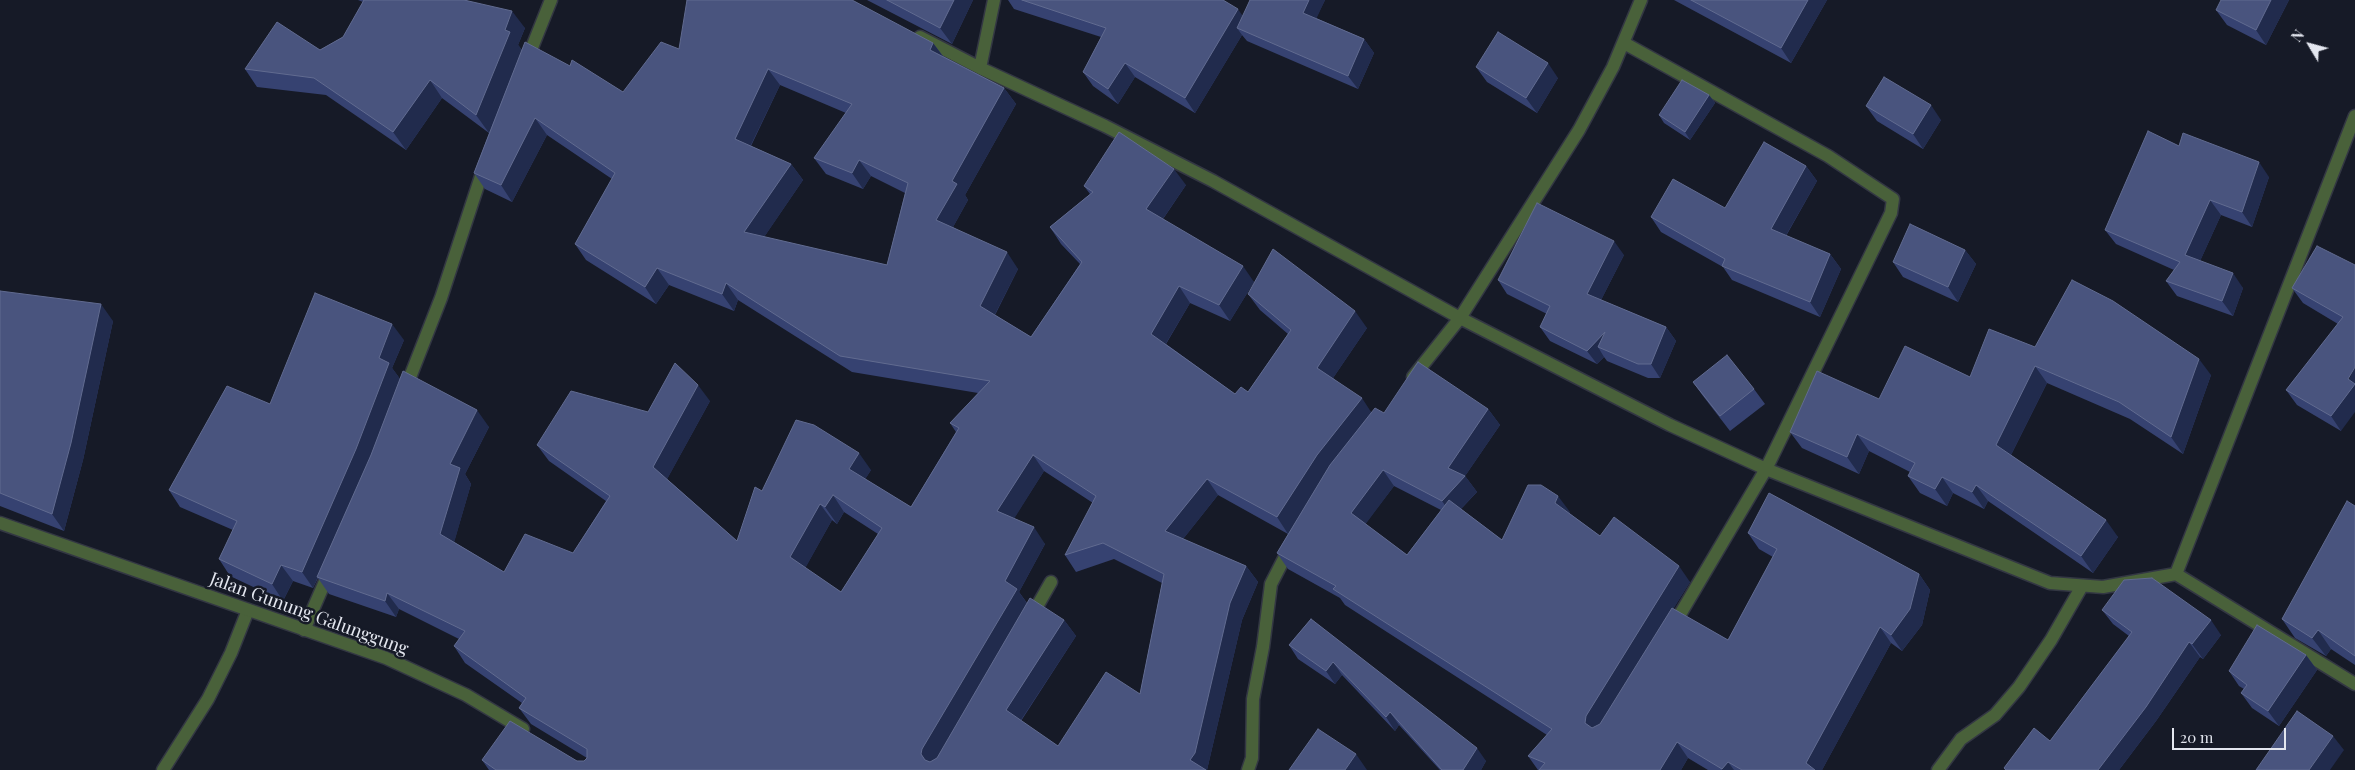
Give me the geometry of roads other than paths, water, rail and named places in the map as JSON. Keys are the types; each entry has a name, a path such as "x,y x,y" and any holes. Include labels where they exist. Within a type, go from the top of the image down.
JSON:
{"street":[{"path":"524,68 551,0"},
{"path":"980,68 994,0"},
{"path":"1406,385 1460,318 1579,130 1624,43 1641,0"},
{"path":"910,31 980,68 1147,147 1460,318 1670,424 1766,469 2050,583 2103,587 2176,574 2355,684"},
{"path":"1624,43 1828,156 1893,199 1891,213 1766,469 1666,638"},
{"path":"2176,574 2355,116"},
{"path":"399,405 441,298 473,195 491,149"},
{"name":"Jalan Gunung Galunggung","path":"0,523 386,658 466,695 531,734"},
{"path":"1248,770 1252,758 1253,699 1263,647 1271,584 1297,536"},
{"path":"304,630 335,558"},
{"path":"1026,625 1051,582"},
{"path":"1938,770 1961,739 1994,715 2018,688 2051,640 2082,586"},
{"path":"163,770 208,699 231,653 248,610"}]}
